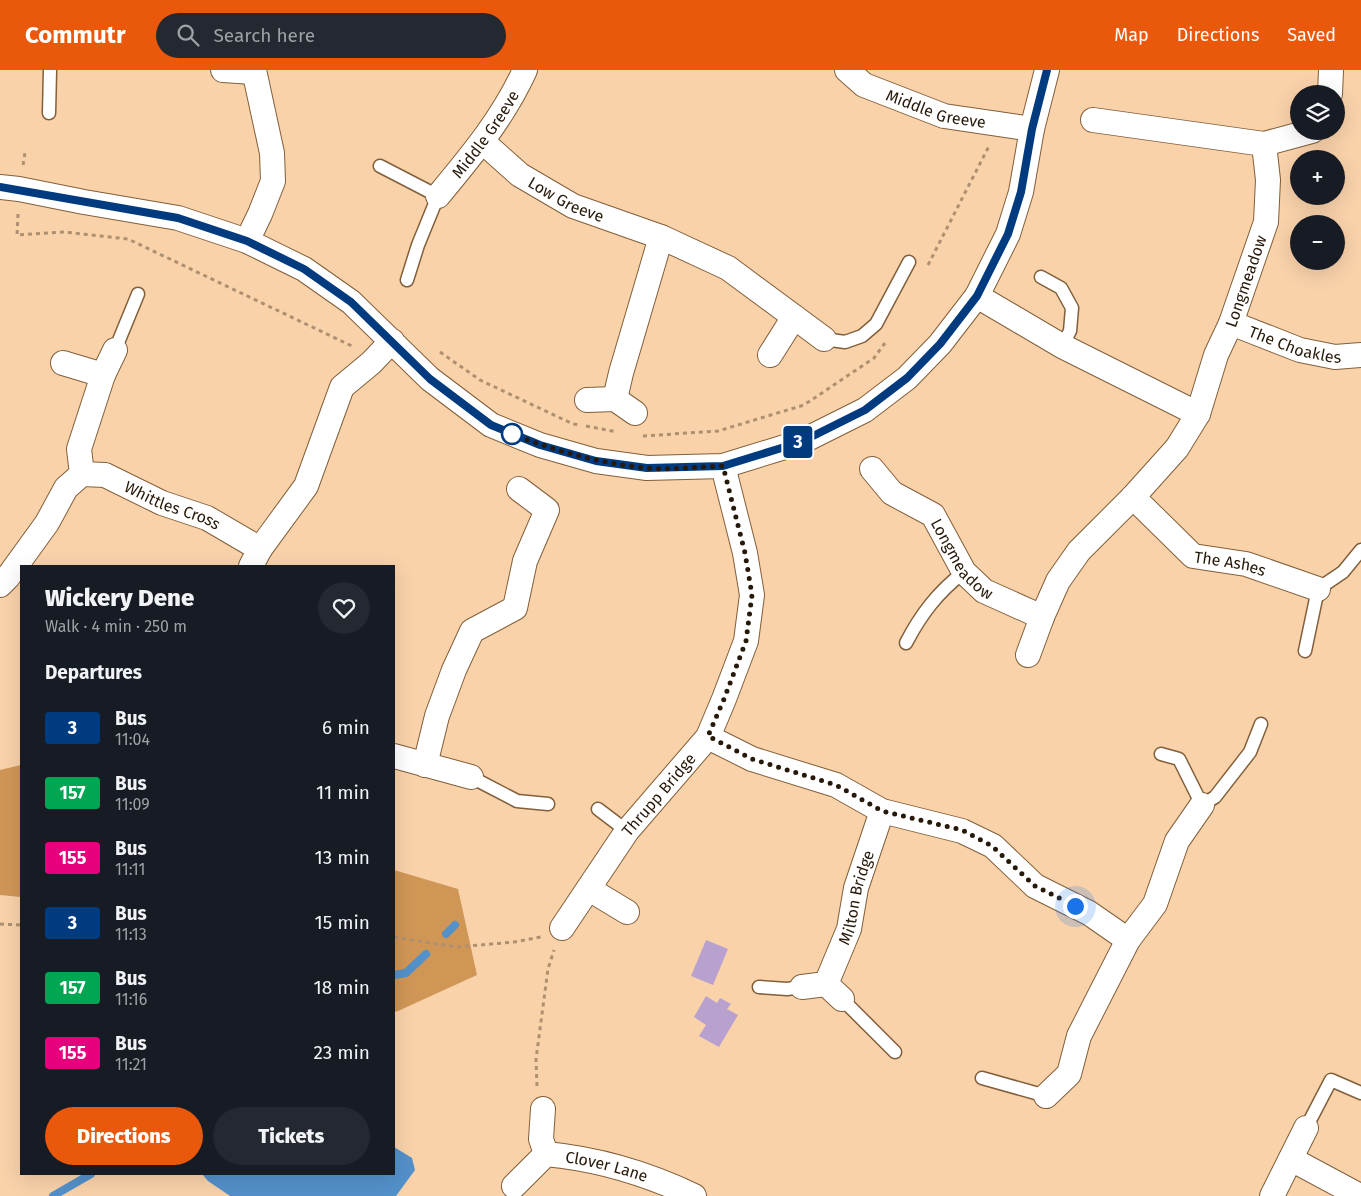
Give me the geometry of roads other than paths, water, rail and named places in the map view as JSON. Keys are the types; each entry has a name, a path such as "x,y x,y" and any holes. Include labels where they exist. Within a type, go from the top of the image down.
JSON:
{"street":[{"path":"224,70 253,71 272,153 273,181 247,241"},
{"name":"Middle Greeve","path":"438,196 483,142 513,97 525,70"},
{"name":"Middle Greeve","path":"847,70 864,85 944,116 1032,129"},
{"path":"9,188 178,218 247,241 304,269 351,302 430,379 491,425 540,445 596,461 647,468 723,466 801,442 865,410 907,378 940,344 977,296 1008,234 1021,192 1032,129 1047,70"},
{"path":"1330,85 1331,70"},
{"path":"1093,120 1264,144 1290,137"},
{"name":"Low Greeve","path":"483,142 520,175 572,206 661,236 728,268 824,339"},
{"name":"Longmeadow","path":"1028,655 1058,581 1079,550 1133,498 1177,448 1198,414 1216,355 1231,323 1266,222 1268,180 1264,144"},
{"path":"632,427 615,399 620,373 661,236"},
{"path":"977,296 1062,346 1198,414"},
{"path":"770,355 794,317"},
{"name":"The Choakles","path":"1231,323 1300,350 1335,357 1361,354"},
{"path":"255,558 306,486 342,387 392,342"},
{"path":"0,585 48,523 66,488 82,474 79,449 103,375 115,350"},
{"path":"63,362 103,375"},
{"path":"587,400 615,399"},
{"name":"Thrupp Bridge","path":"562,928 626,830 708,736 746,641 752,595 745,553 723,466"},
{"name":"Longmeadow","path":"872,469 892,493 932,515 964,572 984,591 1042,617"},
{"name":"Whittles Cross","path":"82,474 105,475 162,503 206,518 255,558"},
{"path":"425,764 437,716 454,670 472,631 515,608 525,561 547,510 519,489"},
{"name":"The Ashes","path":"1133,498 1193,556 1246,564 1318,589"},
{"path":"708,736 752,759 836,785 882,811 962,830 992,846 1035,886 1089,913 1128,940"},
{"path":"395,756 471,778"},
{"path":"1046,1096 1069,1074 1079,1036 1128,940 1155,904 1178,842 1202,805"},
{"name":"Milton Bridge","path":"834,991 849,929 856,888 882,811"},
{"path":"589,888 627,912"},
{"path":"802,987 834,991"},
{"name":"Clover Lane","path":"543,1109 541,1139 546,1154"},
{"path":"1272,1196 1306,1128"},
{"name":"Clover Lane","path":"511,1191 546,1154"},
{"name":"Clover Lane","path":"546,1154 617,1166 668,1184 694,1196"},
{"path":"1291,1159 1360,1196"}],"lane":[{"path":"49,113 50,70"},
{"path":"380,166 438,196 407,280"},
{"path":"824,339 845,342 862,336 876,324 909,262"},
{"path":"1041,277 1062,288 1072,308 1070,331 1062,346"},
{"path":"115,350 138,294"},
{"path":"1306,652 1318,589 1343,572 1361,550"},
{"path":"906,642 918,620 948,584 964,572"},
{"path":"1161,754 1179,759 1202,805 1215,796 1250,752 1261,724"},
{"path":"471,778 517,801 548,804"},
{"path":"598,810 626,830"},
{"path":"759,987 787,989 802,987"},
{"path":"834,991 895,1052"},
{"path":"982,1078 1046,1096"},
{"path":"1306,1128 1331,1080 1361,1094"}],"water":[{"path":"395,1148 412,1158 415,1170 396,1196 230,1196 208,1181 203,1175 395,1175"}],"waterway":[{"path":"446,934 455,925"},
{"path":"395,975 406,973 426,954"},
{"path":"53,1196 89,1175"}]}
